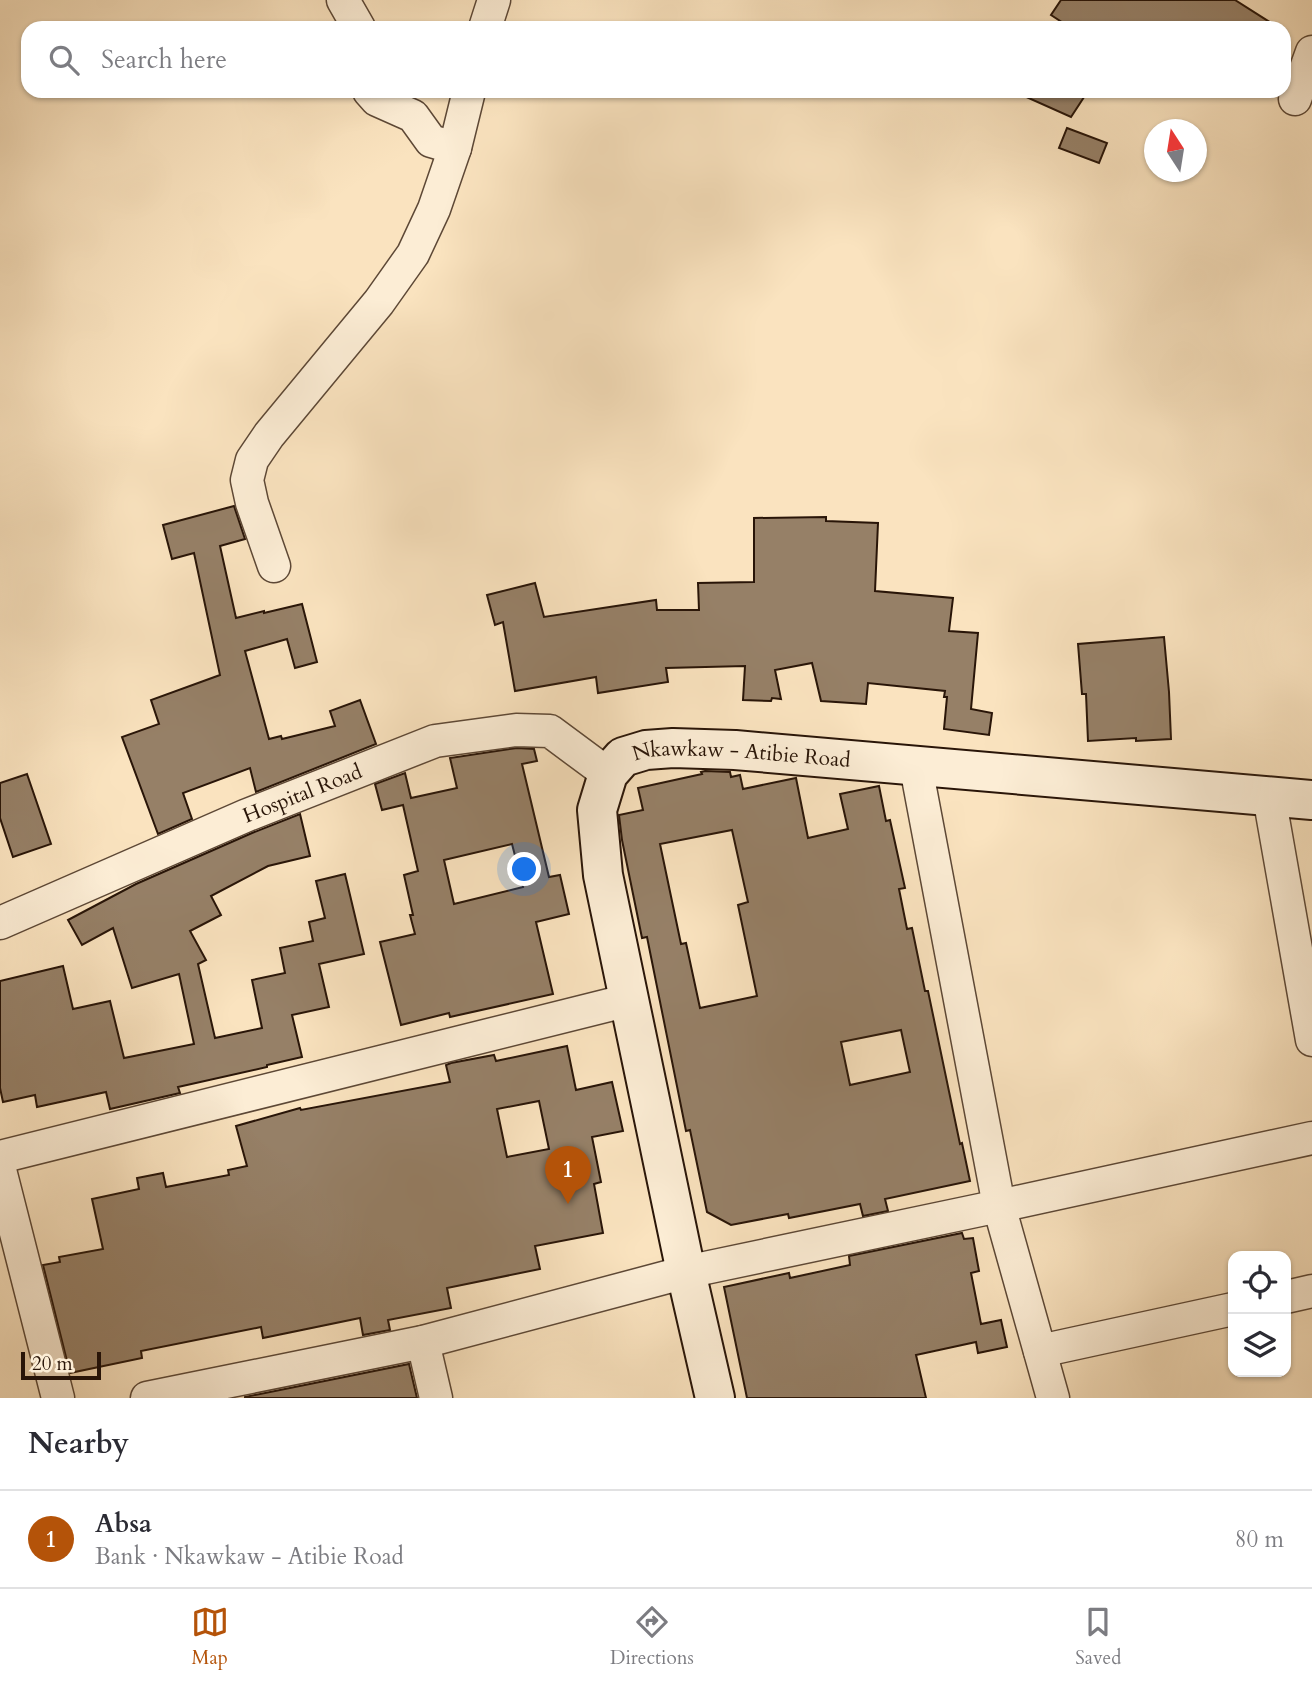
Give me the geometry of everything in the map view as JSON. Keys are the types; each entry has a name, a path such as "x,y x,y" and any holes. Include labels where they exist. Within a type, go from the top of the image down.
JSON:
{"main road":[{"name":"Nkawkaw - Atibie Road","path":"715,1398 603,875 597,810 608,774 623,757 646,750 673,748 735,750 1312,800"}],"street":[{"path":"343,0 355,21"},
{"path":"487,21 494,0"},
{"path":"1295,99 1312,52"},
{"path":"375,98 413,116 430,141 455,148"},
{"path":"274,566 252,503 247,480 252,460 269,435 379,302 413,254 434,209 455,148 468,98"},
{"name":"Hospital Road","path":"0,923 245,816 435,741 516,730 550,731 608,774"},
{"path":"916,766 999,1206 1053,1398"},
{"path":"1269,796 1312,1040"},
{"path":"0,1157 629,1000"},
{"path":"147,1398 423,1342 687,1272 1312,1138"},
{"path":"0,1170 58,1398"},
{"path":"1291,1296 1312,1292"},
{"path":"1041,1351 1228,1310"},
{"path":"423,1342 436,1398"}],"building":[{"path":"1061,0 1235,0 1268,21 1060,21 1051,15"},
{"path":"1029,98 1083,98 1071,117"},
{"path":"1067,128 1107,143 1099,163 1059,148"},
{"path":"234,506 245,539 220,546 236,618 302,604 317,662 295,668 287,639 245,651 269,739 281,736 282,739 335,726 330,711 360,700 376,744 256,792 250,768 183,793 192,819 158,834 122,737 159,724 151,700 220,675 194,553 172,559 163,525"},
{"path":"826,517 826,521 878,523 875,591 953,598 949,631 978,633 971,709 992,713 989,735 944,729 947,697 944,697 945,691 868,683 866,704 821,701 812,663 775,670 781,699 772,698 771,701 743,700 745,666 666,668 668,682 598,693 596,677 515,691 503,622 495,625 487,595 535,583 544,617 656,600 657,610 699,610 698,583 754,582 754,518"},
{"path":"1164,637 1171,739 1088,741 1086,694 1082,694 1078,644"},
{"path":"517,748 534,749 537,761 522,764 549,877 560,875 569,914 536,922 553,994 450,1017 449,1013 401,1025 380,942 415,934 404,875 418,871 403,805 382,810 375,784 405,773 411,798 457,788 450,758","holes":["512,844 523,887 454,904 444,860"]},
{"path":"701,772 730,772 731,777 740,775 743,789 796,778 808,838 848,829 840,794 879,786 886,821 890,820 905,888 899,889 907,929 912,928 925,991 928,991 970,1181 885,1199 888,1211 863,1216 860,1204 789,1218 788,1214 731,1225 707,1212 690,1130 686,1131 647,937 642,938 619,815 643,810 638,788 702,774","holes":["732,830 748,902 738,905 757,996 700,1008 686,943 681,944 660,844","901,1030 910,1072 850,1085 841,1042"]},
{"path":"27,774 51,844 13,857 0,818 0,783"},
{"path":"300,814 310,856 268,866 211,896 221,915 190,931 206,960 198,964 215,1038 262,1028 252,980 285,973 280,948 313,941 309,922 325,918 316,881 345,874 364,954 319,964 329,1007 292,1015 302,1057 178,1087 180,1093 110,1109 106,1092 37,1107 35,1095 3,1102 0,1088 0,981 63,966 73,1009 110,1001 124,1058 194,1044 179,974 132,988 113,928 82,945 68,920 136,884"},
{"path":"567,1046 576,1090 612,1082 623,1131 592,1137 601,1182 594,1184 603,1233 535,1246 540,1269 447,1288 451,1308 388,1320 390,1330 363,1335 360,1318 263,1338 261,1327 141,1351 142,1358 70,1373 43,1265 60,1262 59,1257 103,1249 92,1199 139,1189 137,1178 163,1173 166,1187 229,1175 228,1170 247,1166 236,1126 300,1108 301,1110 450,1082 446,1065 494,1055 496,1061","holes":["539,1101 549,1149 507,1157 497,1109"]},
{"path":"962,1233 964,1239 973,1238 979,1271 971,1273 981,1324 1001,1320 1007,1347 978,1353 976,1342 916,1355 926,1398 747,1398 724,1287 789,1273 790,1278 850,1265 849,1256"},
{"path":"409,1364 417,1398 245,1398 245,1397"}],"place":[{"name":"Absa","path":"568,1204"}]}
